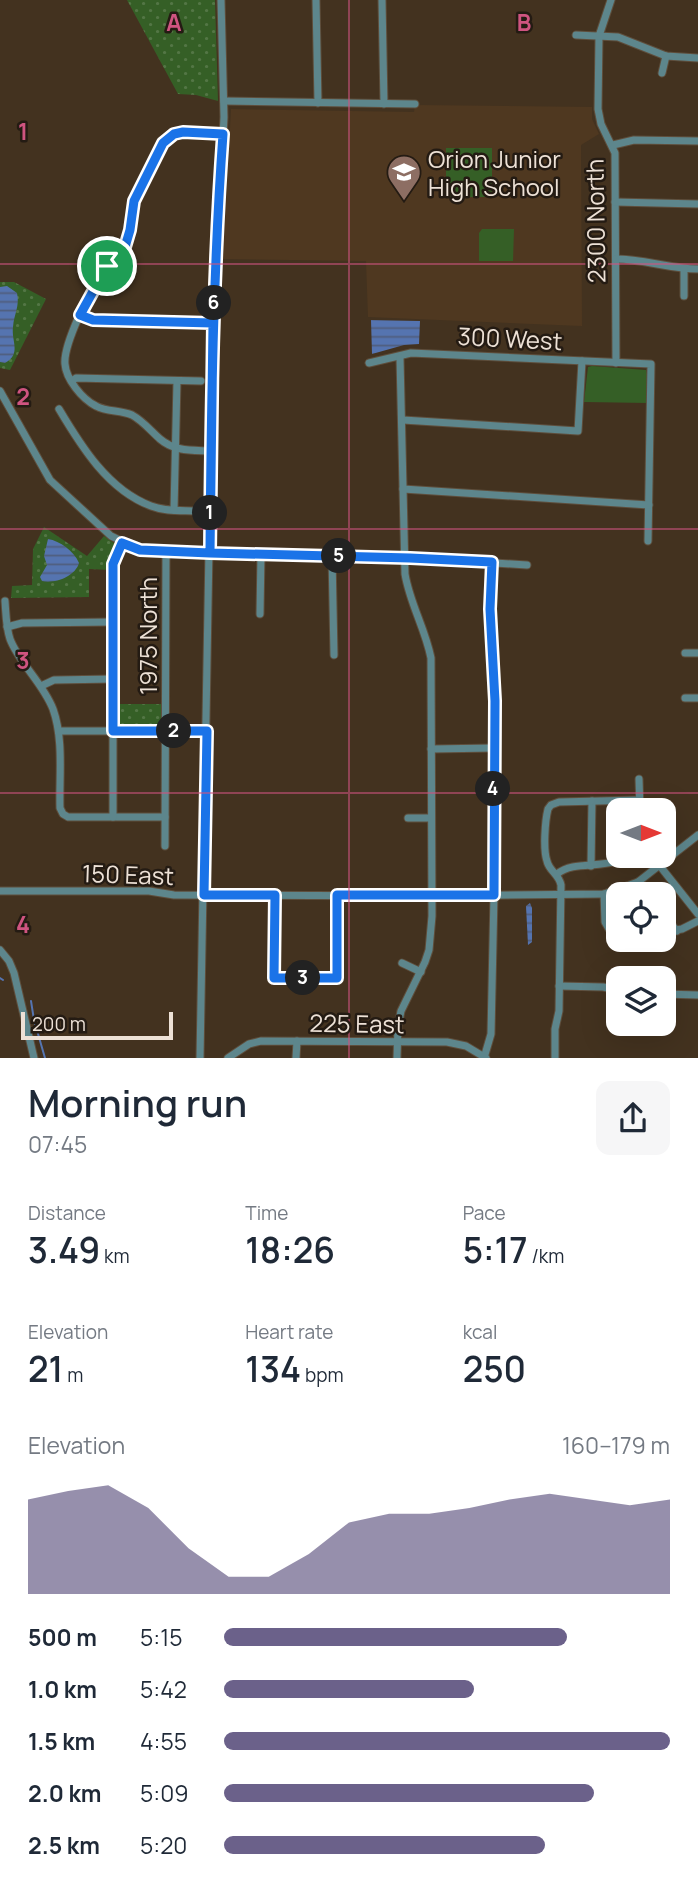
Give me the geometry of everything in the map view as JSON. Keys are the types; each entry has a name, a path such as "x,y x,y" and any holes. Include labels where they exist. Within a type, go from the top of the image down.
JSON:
{"street":[{"path":"200,1058 213,323 224,101 221,0"},
{"path":"316,0 318,103"},
{"path":"382,0 384,104"},
{"name":"2300 North","path":"611,0 599,36 599,117 613,145 616,363"},
{"path":"576,35 629,40 666,56 698,58"},
{"path":"662,73 666,56"},
{"path":"224,101 415,104"},
{"path":"211,451 176,448 162,441 130,414 104,409 86,399 72,381 65,366 65,358 73,329 102,272 125,247 134,201 163,143 174,134 183,132 223,134"},
{"path":"613,145 634,140 698,141"},
{"path":"615,202 698,204"},
{"path":"616,259 698,269"},
{"path":"684,269 684,296"},
{"path":"80,315 93,320 213,323"},
{"name":"300 West","path":"369,363 411,354 651,364 649,505"},
{"path":"397,1058 401,1011 429,950 432,896 431,658 427,639 408,594 404,557 400,358"},
{"path":"402,421 578,431 582,361"},
{"path":"72,381 76,378 201,381"},
{"path":"174,510 177,381"},
{"path":"0,391 50,480 111,536 140,550 404,557 527,565"},
{"path":"60,409 85,452 120,486 150,506 199,511"},
{"path":"403,489 649,505 648,541"},
{"path":"113,817 113,564 122,543"},
{"name":"1975 North","path":"165,846 166,552"},
{"path":"260,614 261,554"},
{"path":"332,556 334,655"},
{"path":"485,1057 491,1034 494,895 495,689 490,609 492,562"},
{"path":"5,601 11,641 41,686 53,709 59,731 62,814 68,817 165,817"},
{"path":"7,627 22,623 113,622"},
{"path":"685,653 698,653"},
{"path":"41,686 54,680 113,679"},
{"path":"685,698 698,698"},
{"path":"59,731 207,731"},
{"path":"431,749 494,748"},
{"path":"639,779 640,798"},
{"path":"591,866 592,801"},
{"path":"555,1058 561,894 560,879 546,858 547,814 551,805 559,802 606,801"},
{"path":"408,818 432,818"},
{"name":"150 East","path":"676,852 698,835"},
{"path":"557,874 569,867 606,863"},
{"name":"150 East","path":"638,882 656,868"},
{"path":"661,868 698,914"},
{"name":"150 East","path":"0,891 149,891 174,895 604,894"},
{"path":"604,894 606,924"},
{"path":"275,895 274,978 337,978 337,895"},
{"path":"677,931 698,921"},
{"path":"0,950 9,961 14,974 34,1058"},
{"path":"402,964 421,972"},
{"path":"559,986 606,988"},
{"path":"676,995 698,995"},
{"name":"225 East","path":"228,1058 249,1044 261,1041 454,1043 466,1046 485,1057"},
{"path":"296,1058 297,1041"}],"shaded area":[{"name":"Orion Junior High School","path":"415,105 592,107 592,119 599,134 581,145 582,326 368,317 366,261 223,259 231,109 414,112"}],"green space":[{"path":"127,0 215,0 218,101 196,95 178,94"},
{"path":"446,148 492,148 492,197 450,197 446,193"},
{"path":"482,229 514,229 513,261 479,261 479,233"},
{"path":"0,282 14,282 46,299 10,370 0,368"},
{"path":"588,367 646,370 648,403 584,402"},
{"path":"44,527 87,556 104,536 117,545 110,561 110,570 89,569 89,597 11,598 12,586 32,585 33,549"},
{"path":"118,704 161,704 161,724 120,726"}],"water":[{"path":"7,286 17,293 18,302 13,327 15,347 13,356 5,363 0,362 0,287"},
{"path":"371,320 420,321 419,344 404,345 372,354"},
{"path":"48,539 66,547 79,563 69,576 47,582 40,577 47,565 44,556"},
{"path":"530,903 532,942 528,945 526,906"}],"waterway":[{"path":"31,1001 45,1058"}],"place":[{"name":"Orion Junior High School","path":"404,202"}],"route":[{"path":"107,266 80,315 87,319 213,323 210,553 140,550 122,543 113,564 113,731 207,731 204,895 275,895 274,978 337,978 337,895 494,895 495,701 490,609 492,562 210,553 211,442 213,323 223,134 183,132 174,134 163,143 134,201 125,247 107,266"}]}
